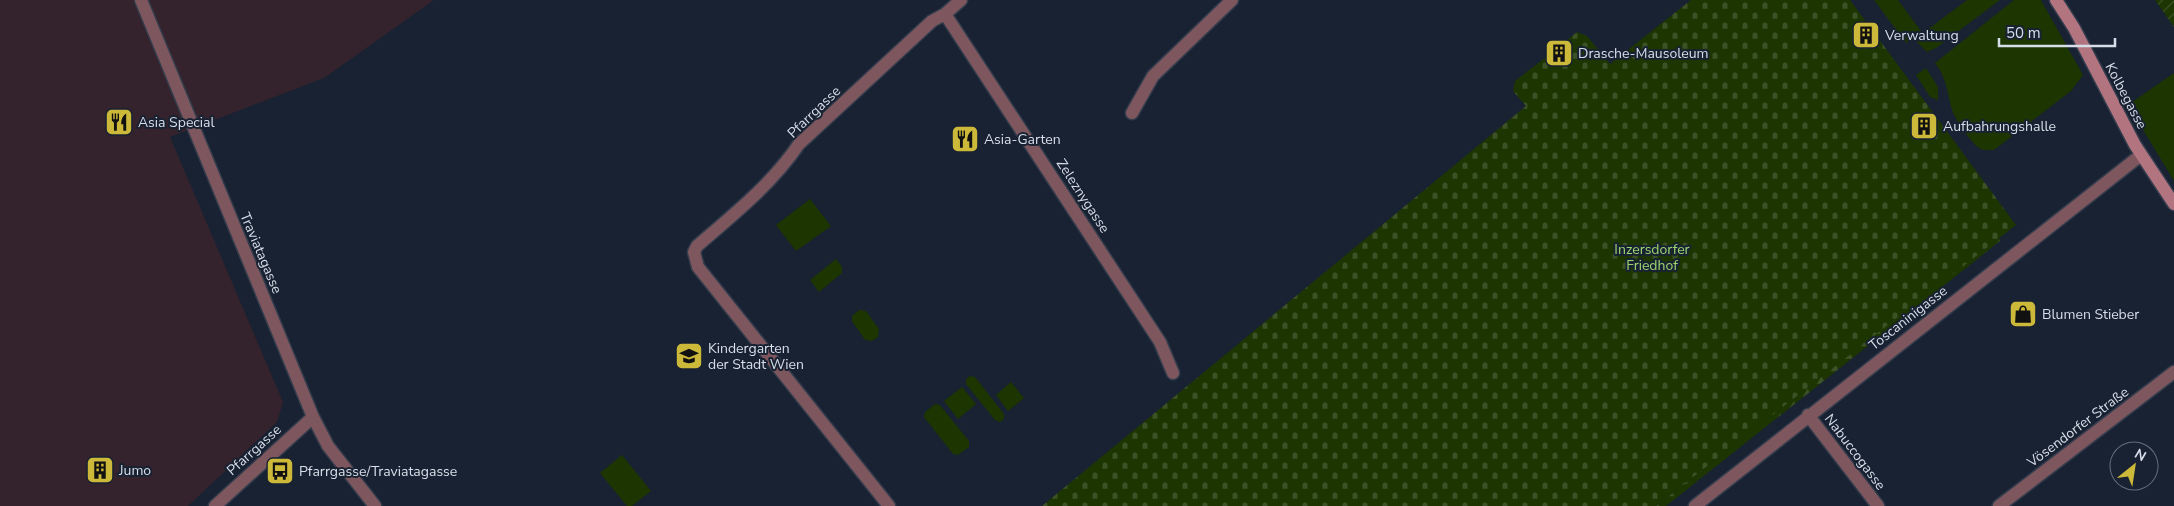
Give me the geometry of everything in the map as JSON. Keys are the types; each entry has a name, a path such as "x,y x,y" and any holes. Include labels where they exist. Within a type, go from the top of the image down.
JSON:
{"main road":[{"name":"Kolbegasse","path":"2056,0 2074,28 2141,155 2174,204"}],"street":[{"name":"Traviatagasse","path":"141,0 313,417 328,446 375,506"},
{"name":"Pfarrgasse","path":"889,506 698,267 694,252 697,246 745,205 782,168 799,144 932,21 945,14 961,0"},
{"path":"1132,112 1153,76 1232,0"},
{"name":"Zeleznygasse","path":"945,14 1160,342 1173,373"},
{"name":"Toscaninigasse","path":"1695,506 1808,415 2141,155"},
{"name":"Vösendorfer Straße","path":"1999,506 2174,372"},
{"name":"Nabuccogasse","path":"1808,415 1878,506"},
{"name":"Pfarrgasse","path":"215,506 313,417"}],"shaded area":[{"path":"0,0 434,0 324,78 170,137 283,402 277,422 188,506 0,506"}],"green space":[{"name":"Inzersdorfer Friedhof","path":"1691,0 1850,0 2016,225 1656,506 1042,506 1526,106 1513,91 1515,81 1550,54 1550,50 1558,44 1560,46 1577,32 1587,36 1610,64"},
{"path":"1874,0 1898,0 1921,31 1906,43"},
{"path":"1967,0 2000,0 1936,48 1927,52 1917,42 1923,33"},
{"path":"2014,0 2041,0 2083,75 2071,91 1994,150 1982,150 1972,141 1956,119 1944,80 1935,63"},
{"path":"2155,0 2174,0 2174,27"},
{"path":"1926,68 1938,87 1938,100 1930,97 1916,75"},
{"path":"2174,73 2174,181 2128,105"},
{"path":"810,199 831,226 796,251 776,225"},
{"path":"1999,237 2000,241 1666,506 1656,506"},
{"path":"836,259 842,267 842,273 819,292 810,280"},
{"path":"859,310 866,311 879,329 878,337 872,341 865,340 852,321 852,316"},
{"path":"970,376 975,377 1004,414 1004,419 1000,422 995,420 966,384 966,379"},
{"path":"1011,382 1024,398 1008,411 996,395"},
{"path":"962,387 976,404 958,419 944,401"},
{"path":"935,404 940,405 969,441 969,447 958,455 953,454 924,417 925,412"},
{"path":"622,455 651,491 632,506 627,506 600,473"}],"place":[{"name":"Verwaltung","path":"1866,35"},
{"name":"Drasche-Mausoleum","path":"1559,53"},
{"name":"Asia Special","path":"119,122"},
{"name":"Aufbahrungshalle","path":"1924,126"},
{"name":"Asia-Garten","path":"965,139"},
{"name":"Blumen Stieber","path":"2023,314"},
{"name":"Kindergarten der Stadt Wien","path":"689,356"},
{"name":"Jumo","path":"100,470"},
{"name":"Pfarrgasse/Traviatagasse","path":"280,471"}]}
